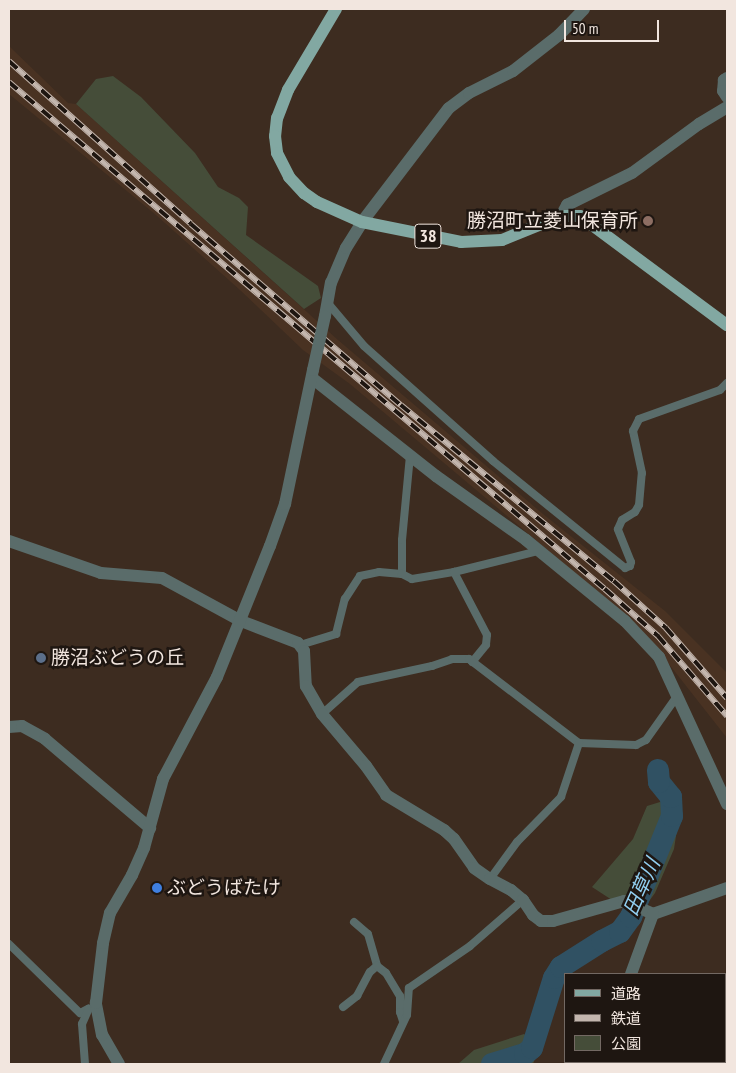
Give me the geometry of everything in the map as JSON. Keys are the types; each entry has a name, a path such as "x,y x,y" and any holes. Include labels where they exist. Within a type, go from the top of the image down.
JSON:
{"main road":[{"name":"38","path":"336,9 288,90 277,118 275,136 278,153 289,177 297,186 317,202 362,222 461,242 502,240 561,216"},
{"path":"561,216 580,216 727,325"}],"street":[{"path":"119,1064 102,1035 92,1006 101,950 110,913 132,875 150,828 163,779 217,676 241,621 285,504 331,283 346,248 362,222 449,108 469,93 513,71 559,35 584,9"},
{"path":"727,78 724,80 723,92 727,97"},
{"path":"561,216 567,205 632,173 699,124 727,107"},
{"path":"313,374 410,455 526,540 625,621 659,657 727,804"},
{"path":"9,541 101,573 162,578 241,621 300,645 304,651 306,686 322,714 366,766 386,795 444,830 454,840 474,868 511,890 523,900 532,915 541,921 553,921 624,901 652,914 727,888"},
{"path":"9,727 22,726 45,739 150,828"},
{"path":"631,973 652,914"}],"lane":[{"path":"327,302 371,352 493,461 625,568 630,566 631,562 618,528 622,520 635,512 639,505 642,473 633,431 639,419 720,390 727,383"},
{"path":"402,574 402,540 410,455"},
{"path":"300,645 336,634 345,599 360,576 379,572 402,574 412,579 454,572 538,551"},
{"path":"454,572 486,635 486,645 472,662"},
{"path":"322,714 358,682 432,666 452,659 469,660 579,743 636,745 646,740 678,695"},
{"path":"490,879 517,842 561,797 579,743"},
{"path":"384,1064 407,1015 408,988 470,946 523,900"},
{"path":"354,922 368,934 377,966 386,973 400,996 400,1012 403,1021"},
{"path":"9,944 80,1013 92,1006"},
{"path":"343,1007 357,996 370,972 377,966"},
{"path":"86,1064 82,1024 92,1006"}],"shaded area":[{"path":"9,46 68,103 76,104 338,340 543,514 665,611 727,673 727,738 650,640 588,584 350,384 303,350 240,290 156,215 9,94"}],"green space":[{"path":"113,76 141,97 195,153 218,187 239,198 248,207 246,235 318,286 321,298 304,309 76,104 96,79"},
{"path":"660,802 667,804 678,823 674,849 655,893 647,904 626,896 612,900 592,887 633,839 647,806"},
{"path":"524,1034 539,1046 533,1064 458,1064 474,1050"}],"waterway":[{"name":"田草川","path":"492,1064 525,1054 532,1048 554,978 561,967 620,932 631,917 672,816 671,797 659,782 658,770"}],"railway":[{"path":"9,61 191,224 401,405 614,581 666,628 727,698"},
{"path":"9,82 605,589 658,636 727,716"}],"place":[{"name":"勝沼町立菱山保育所","path":"648,221"},
{"name":"勝沼ぶどうの丘","path":"41,658"},
{"name":"ぶどうばたけ","path":"157,888"}]}
